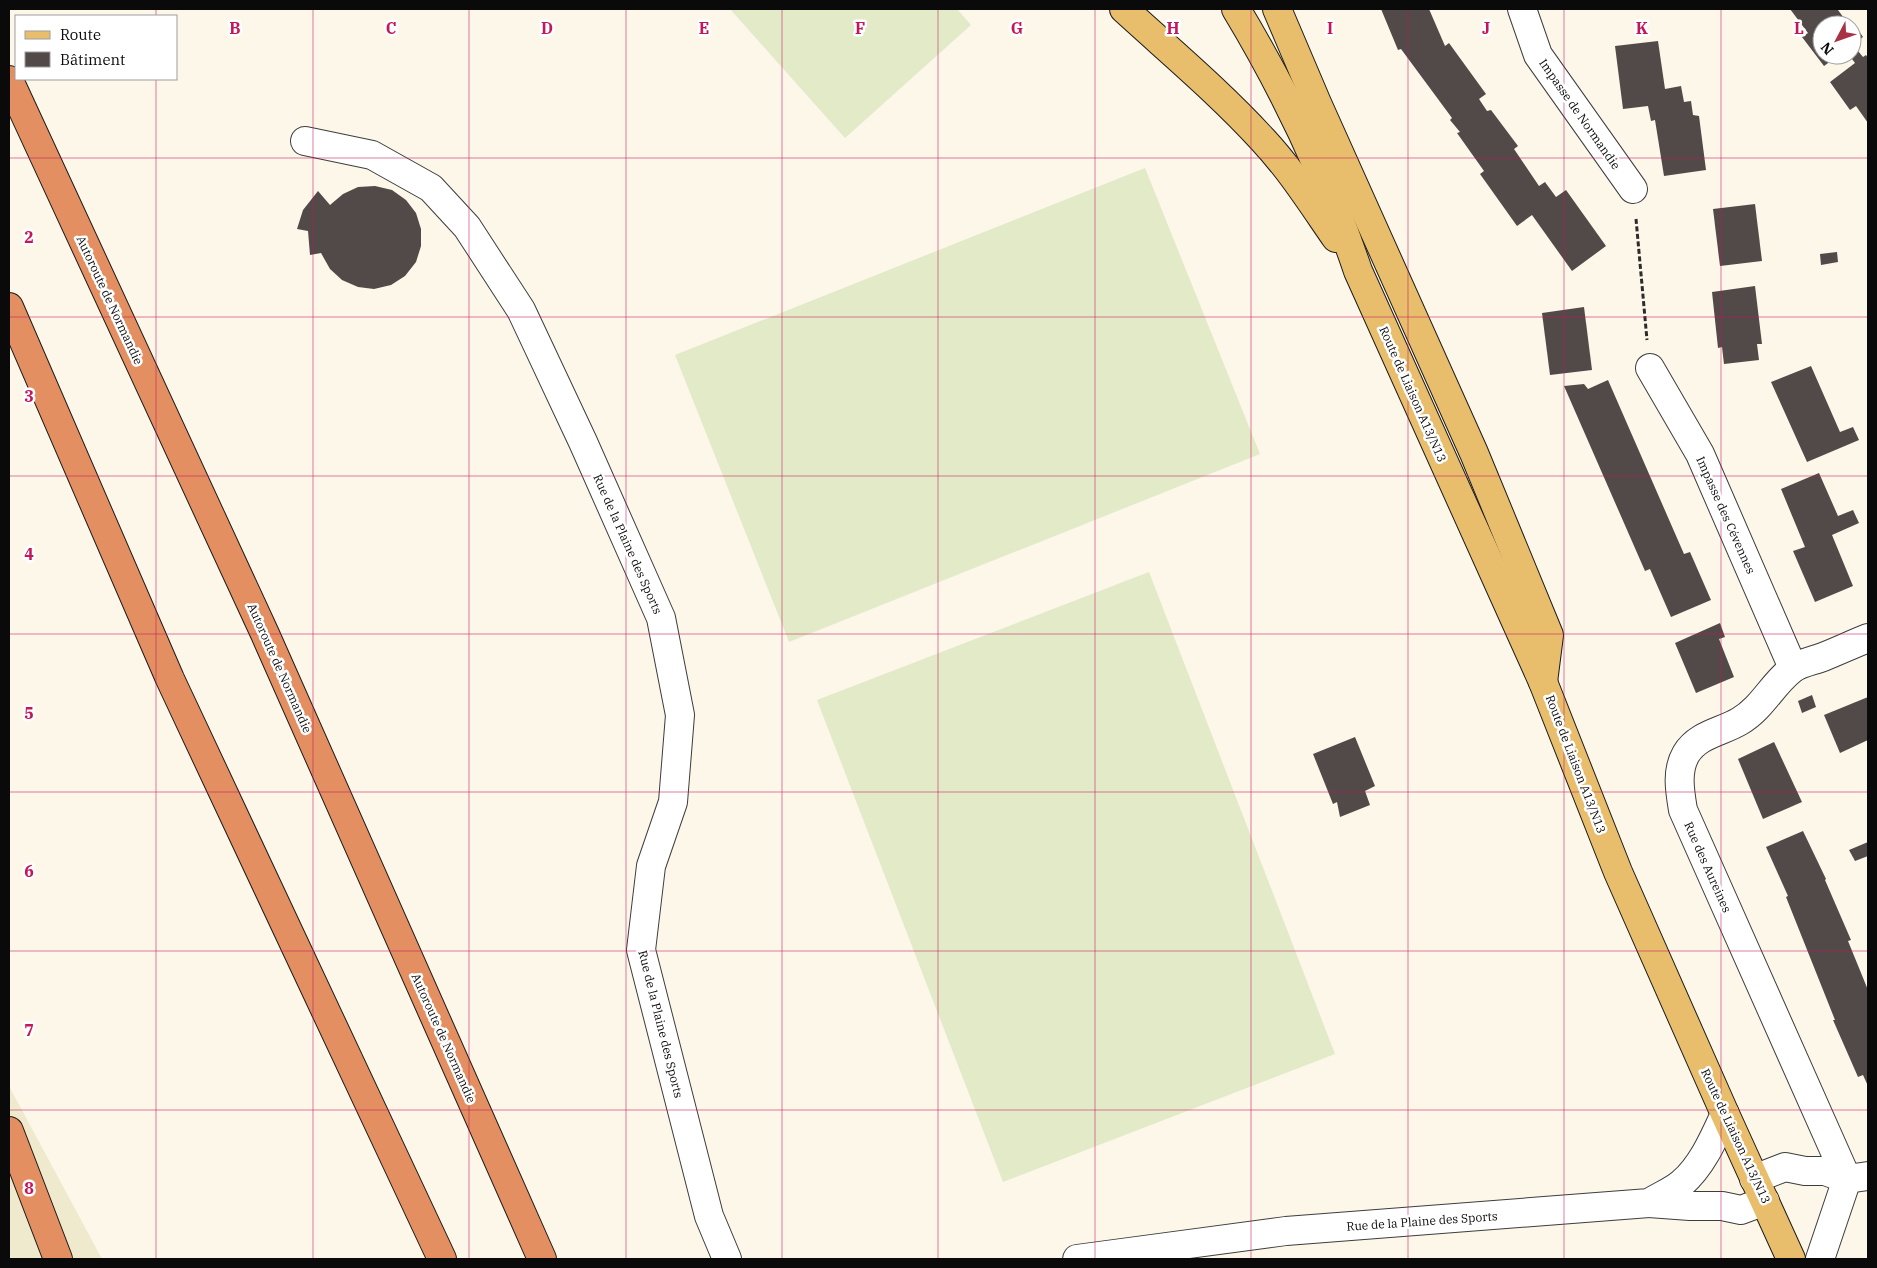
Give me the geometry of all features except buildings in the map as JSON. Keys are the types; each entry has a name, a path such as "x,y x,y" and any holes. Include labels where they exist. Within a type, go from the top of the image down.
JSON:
{"highway":[{"name":"Autoroute de Normandie","path":"9,80 265,634 542,1259"},
{"path":"9,307 170,679 442,1259"},
{"path":"9,1130 58,1259"}],"main road":[{"path":"1124,9 1209,86 1264,141 1304,192 1358,271"},
{"path":"1236,9 1284,96 1315,158 1341,222 1358,271"},
{"path":"1277,9 1474,453 1549,635 1544,682"},
{"name":"Route de Liaison A13/N13","path":"1358,271 1544,682 1618,872 1791,1259"}],"street":[{"name":"Impasse de Normandie","path":"1522,9 1538,55 1633,189"},
{"name":"Rue de la Plaine des Sports","path":"305,141 372,155 431,188 466,227 521,310 583,442 661,618 680,715 673,802 651,866 641,950 709,1216 727,1259"},
{"name":"Impasse des Cévennes","path":"1650,368 1700,454 1793,668"},
{"name":"Rue des Aureines","path":"1858,1177 1683,810 1679,788 1680,771 1686,754 1697,742 1740,721 1753,712 1764,702 1779,680 1793,668 1868,638"},
{"name":"Rue de la Plaine des Sports","path":"1077,1259 1286,1231 1649,1202 1682,1184 1691,1174 1706,1152 1725,1114"},
{"path":"1649,1202 1690,1206 1722,1206 1741,1210 1785,1167 1858,1177 1820,1259"}],"path":[{"path":"1633,189 1650,368"}],"shaded area":[{"path":"9,1086 102,1259 9,1259"}],"green space":[{"path":"730,9 957,9 971,25 845,138"},
{"path":"1145,168 1260,454 789,642 675,355"},
{"path":"1149,572 1335,1054 1003,1182 817,700"}]}
